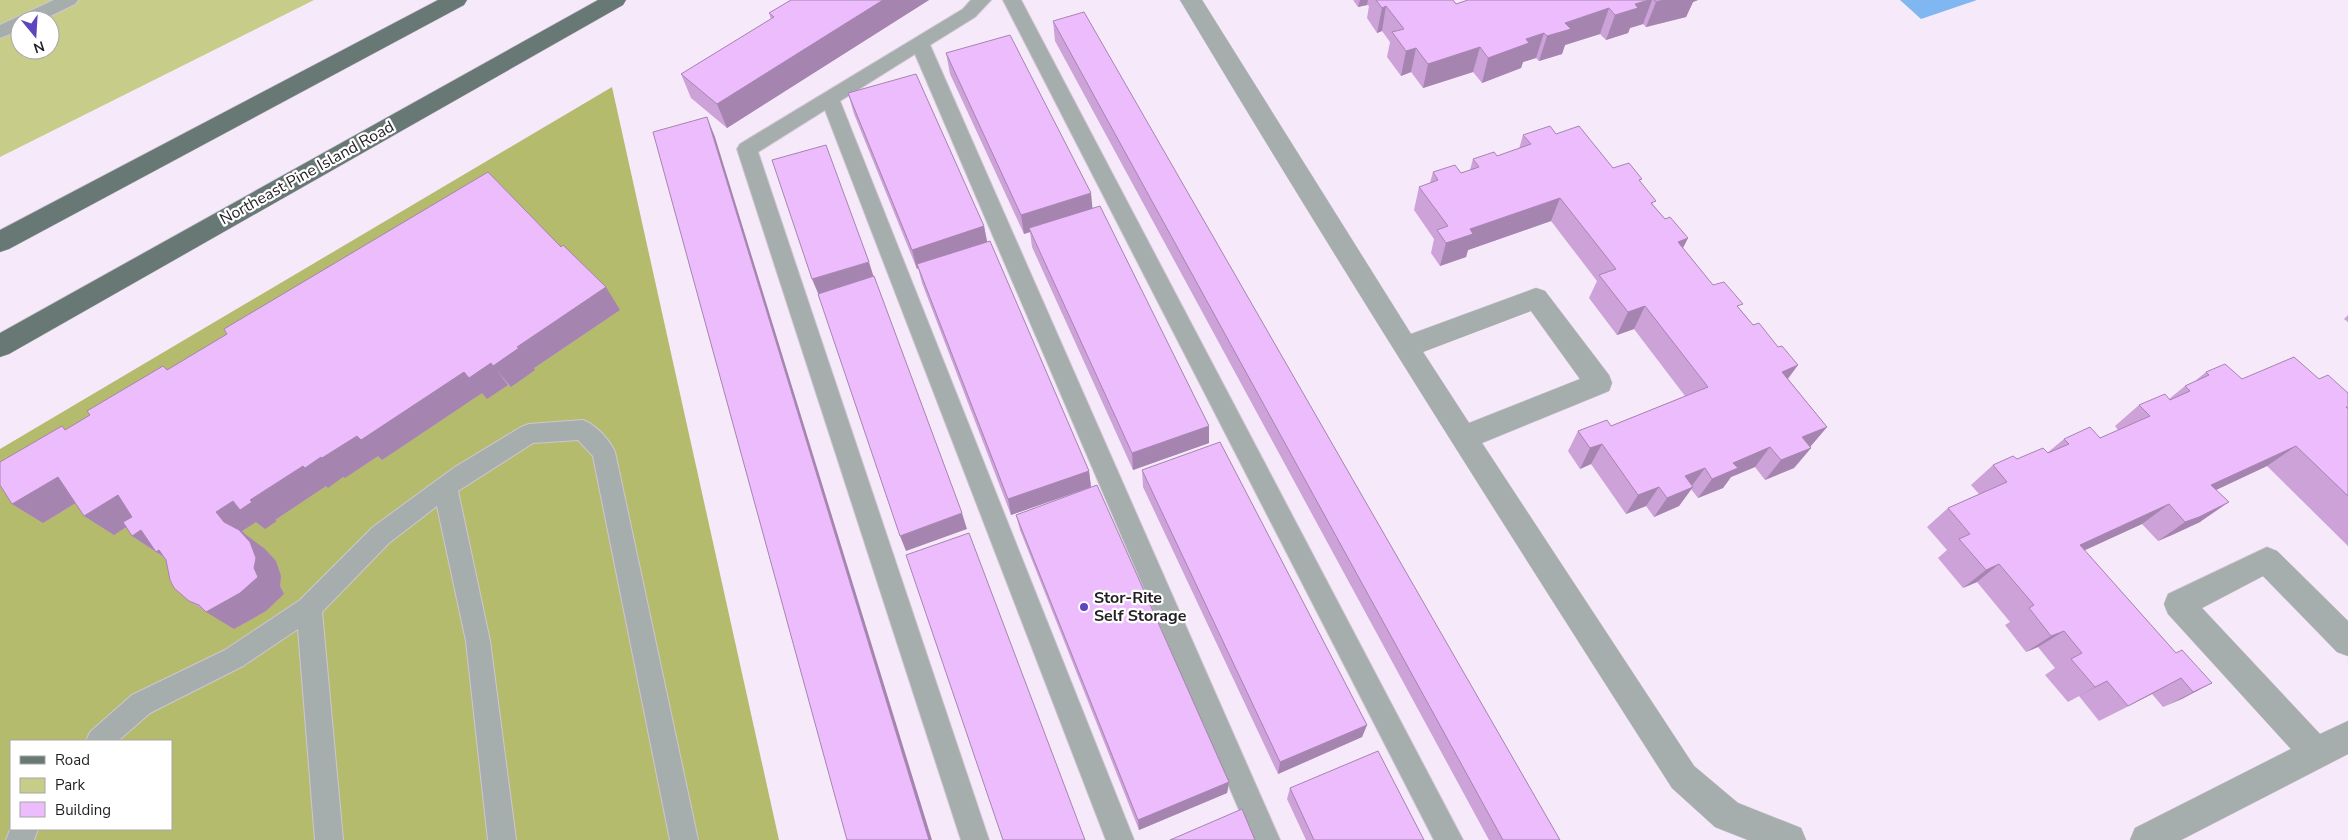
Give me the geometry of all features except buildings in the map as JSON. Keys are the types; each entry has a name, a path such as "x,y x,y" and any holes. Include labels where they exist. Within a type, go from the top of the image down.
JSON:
{"main road":[{"path":"0,242 456,0"},
{"name":"Northeast Pine Island Road","path":"0,346 615,0"}],"street":[{"path":"1191,0 1244,90 1463,438 1683,777 1727,815 1789,840"},
{"path":"1406,347 1536,298 1599,383 1463,438"},
{"path":"2316,753 2179,604 2267,560 2348,642"},
{"path":"2147,840 2348,737"}],"lane":[{"path":"48,10 69,0"},
{"path":"975,840 747,149 969,13 982,0"},
{"path":"1012,0 1449,840"},
{"path":"920,44 1266,840"},
{"path":"830,98 1120,840"},
{"path":"99,740 141,704 234,658 309,608 381,535 463,474 529,434 583,430 604,452 684,840"},
{"path":"445,487 478,641 502,840"},
{"path":"309,608 329,840"}],"green space":[{"path":"0,0 314,0 0,157"},
{"path":"612,87 779,840 0,840 0,449"}],"water":[{"path":"1900,0 1977,0 1921,19"}],"place":[{"name":"Stor-Rite Self Storage","path":"1084,607"}]}
